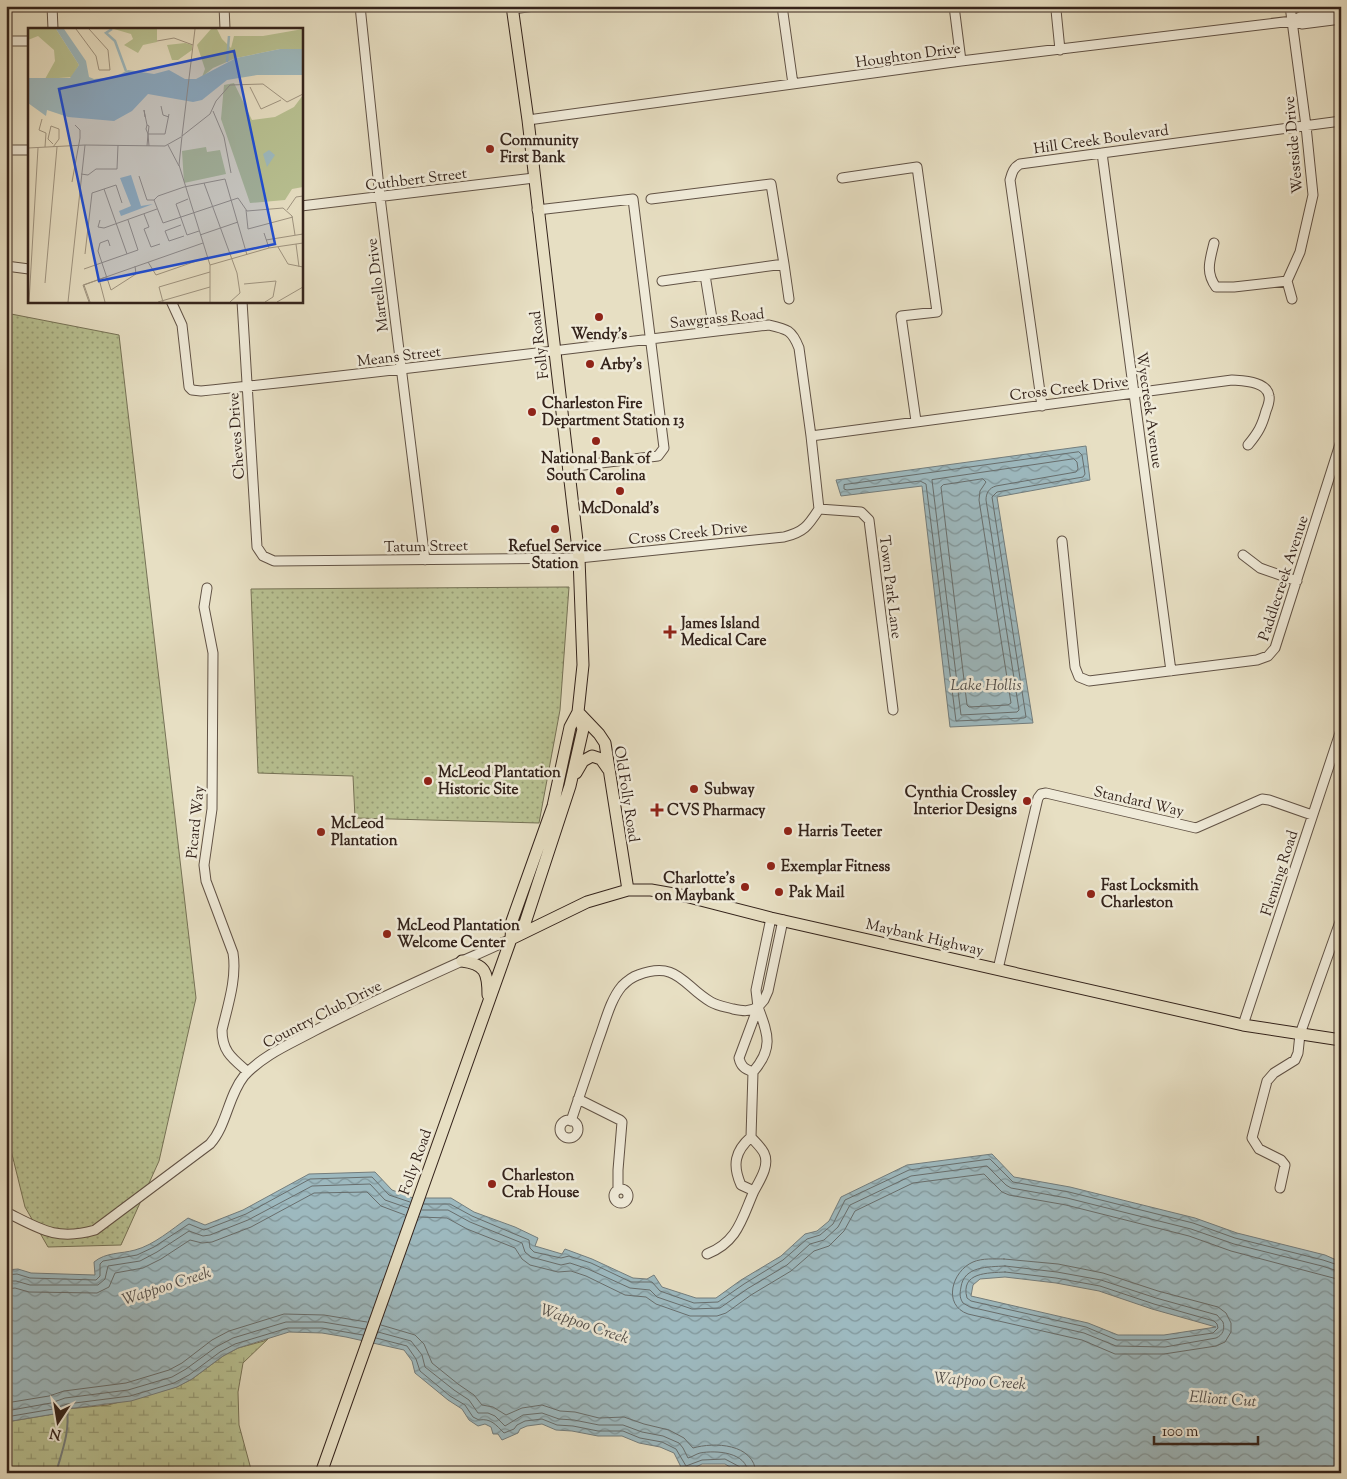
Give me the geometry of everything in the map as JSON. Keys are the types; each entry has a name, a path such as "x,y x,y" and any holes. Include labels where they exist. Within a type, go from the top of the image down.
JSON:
{"main road":[{"name":"Folly Road","path":"321,1473 511,939 512,921 553,806 570,727 578,712 583,665 579,558 528,120 513,8"},
{"name":"Folly Road","path":"511,939 524,923 570,786 583,729 578,712"},
{"name":"Old Folly Road","path":"578,712 600,734 604,743 628,890"},
{"path":"570,786 579,766 587,757 592,756 601,759 610,771"},
{"name":"Maybank Highway","path":"511,939 588,902 628,890 651,890 683,895 777,919 1243,1025 1341,1040"},
{"path":"462,961 474,963 481,967 486,974 488,1004"}],"street":[{"path":"52,6 53,28"},
{"path":"224,6 225,28"},
{"name":"Martello Drive","path":"360,6 380,197 425,560"},
{"path":"513,8 534,6"},
{"path":"782,6 793,84"},
{"path":"954,6 961,61"},
{"path":"1057,6 1060,50"},
{"name":"Westside Drive","path":"1287,281 1300,252 1313,195 1290,6"},
{"name":"Houghton Drive","path":"528,120 961,61 1292,21 1302,16 1341,10"},
{"name":"Houghton Drive","path":"1292,21 1302,24 1341,19"},
{"path":"6,41 28,41"},
{"name":"Hill Creek Boulevard","path":"1042,406 1010,180 1013,171 1020,164 1341,121"},
{"path":"6,150 28,150"},
{"name":"Wyecreek Avenue","path":"1102,153 1172,670"},
{"path":"842,178 917,167 937,312 901,316 916,421"},
{"name":"Cuthbert Street","path":"302,206 534,178"},
{"path":"651,199 772,184 789,299"},
{"path":"537,210 633,199 664,448 658,456 568,467"},
{"path":"1214,243 1210,261 1210,278 1216,287 1234,287 1287,281 1292,300"},
{"path":"662,280 784,264"},
{"path":"6,266 28,269"},
{"path":"705,275 714,331"},
{"name":"Means Street","path":"171,302 182,325 189,387 192,390 201,391 402,370 555,350"},
{"name":"Cheves Drive","path":"242,302 257,547 263,556 274,561"},
{"name":"Sawgrass Road","path":"555,350 769,325 787,329 794,336 799,348 819,509"},
{"name":"Cross Creek Drive","path":"811,436 1232,380 1251,382 1262,386 1268,391 1270,398 1261,428 1248,445"},
{"name":"Paddlecreek Avenue","path":"1172,670 1258,660 1268,656 1275,648 1341,442"},
{"name":"Cross Creek Drive","path":"579,558 789,536 809,525 819,509"},
{"name":"Town Park Lane","path":"819,509 861,512 869,520 893,710"},
{"path":"1062,541 1075,667 1079,677 1089,681 1172,670"},
{"path":"1243,556 1260,568 1297,581"},
{"name":"Tatum Street","path":"274,561 579,558"},
{"name":"Picard Way","path":"207,588 204,607 213,653 212,809 204,865 206,882 235,962 222,1038 230,1057 248,1072"},
{"name":"Fleming Road","path":"1243,1025 1341,730"},
{"name":"Standard Way","path":"998,969 1038,798 1041,794 1196,828 1262,800 1269,800 1312,815"},
{"path":"708,1254 720,1249 733,1238 764,1171 766,1159 764,1152 751,1137 753,1072 764,1058 767,1047 767,1032 758,1007 756,990 777,919"},
{"path":"1280,1188 1284,1165 1281,1160 1259,1149 1252,1138 1267,1081 1274,1073 1295,1060 1298,1054 1300,1034 1341,919"},
{"name":"Country Club Drive","path":"6,1212 39,1229 52,1233 64,1235 81,1234 95,1230 210,1144 217,1136 235,1090 248,1072 268,1055 346,1014 511,939"},
{"path":"571,1121 616,994 623,984 631,978 660,970 671,972 681,976 713,1003 749,1011 758,1007"},
{"path":"753,1072 745,1069 740,1064 739,1058 758,1007"},
{"path":"578,1099 622,1122 618,1189"},
{"path":"751,1137 740,1146 737,1170 741,1185 754,1191"}],"green space":[{"path":"6,313 119,335 196,998 159,1161 121,1245 48,1247 25,1207 6,1130"},
{"path":"569,587 560,710 539,823 355,818 353,776 258,773 251,589"},
{"path":"270,1337 243,1363 238,1392 239,1425 252,1473 6,1473 6,1422 54,1414 67,1409 108,1405 176,1387 192,1379 223,1356 238,1348 264,1341"}],"water":[{"name":"Lake Hollis","path":"1086,446 1090,480 997,497 1033,723 950,727 922,486 841,496 836,480"},
{"path":"992,1154 1014,1177 1070,1187 1195,1218 1237,1233 1325,1255 1341,1262 1341,1473 740,1473 725,1464 702,1464 684,1473 674,1453 622,1436 598,1436 556,1430 542,1424 527,1426 520,1429 518,1433 502,1440 498,1434 493,1434 491,1427 485,1424 478,1426 469,1420 462,1409 415,1373 412,1361 404,1350 322,1333 289,1332 238,1348 177,1387 131,1401 67,1409 54,1414 6,1422 6,1270 18,1269 31,1273 95,1275 94,1262 104,1256 142,1248 188,1218 205,1225 243,1210 309,1174 375,1172 392,1190 413,1198 451,1198 474,1212 515,1227 538,1238 535,1246 562,1254 565,1249 633,1278 647,1279 654,1275 662,1287 696,1298 716,1298 741,1280 781,1256 805,1234 817,1231 829,1221 841,1197 907,1165","holes":["1005,1277 1056,1283 1099,1291 1152,1309 1216,1327 1164,1335 1118,1335 1088,1323 971,1296 973,1285 980,1279"]}],"waterway":[{"path":"56,1473 66,1434 67,1409"}],"place":[{"name":"Community First Bank","path":"490,149"},
{"name":"Wendy's","path":"599,317"},
{"name":"Arby's","path":"590,364"},
{"name":"Charleston Fire Department Station 13","path":"532,412"},
{"name":"National Bank of South Carolina","path":"596,441"},
{"name":"McDonald's","path":"620,491"},
{"name":"Refuel Service Station","path":"555,529"},
{"name":"James Island Medical Care","path":"670,632"},
{"name":"McLeod Plantation Historic Site","path":"428,781"},
{"name":"Subway","path":"694,789"},
{"name":"Cynthia Crossley Interior Designs","path":"1027,801"},
{"name":"CVS Pharmacy","path":"657,810"},
{"name":"Harris Teeter","path":"788,831"},
{"name":"McLeod Plantation","path":"321,832"},
{"name":"Exemplar Fitness","path":"771,866"},
{"name":"Charlotte's on Maybank","path":"745,887"},
{"name":"Pak Mail","path":"779,892"},
{"name":"Fast Locksmith Charleston","path":"1091,894"},
{"name":"McLeod Plantation Welcome Center","path":"387,934"},
{"name":"Charleston Crab House","path":"492,1184"}],"water label":[{"name":"Wappoo Creek","path":"166,1285"},
{"name":"Wappoo Creek","path":"585,1323"},
{"name":"Wappoo Creek","path":"980,1380"},
{"name":"Elliott Cut","path":"1223,1398"}]}
